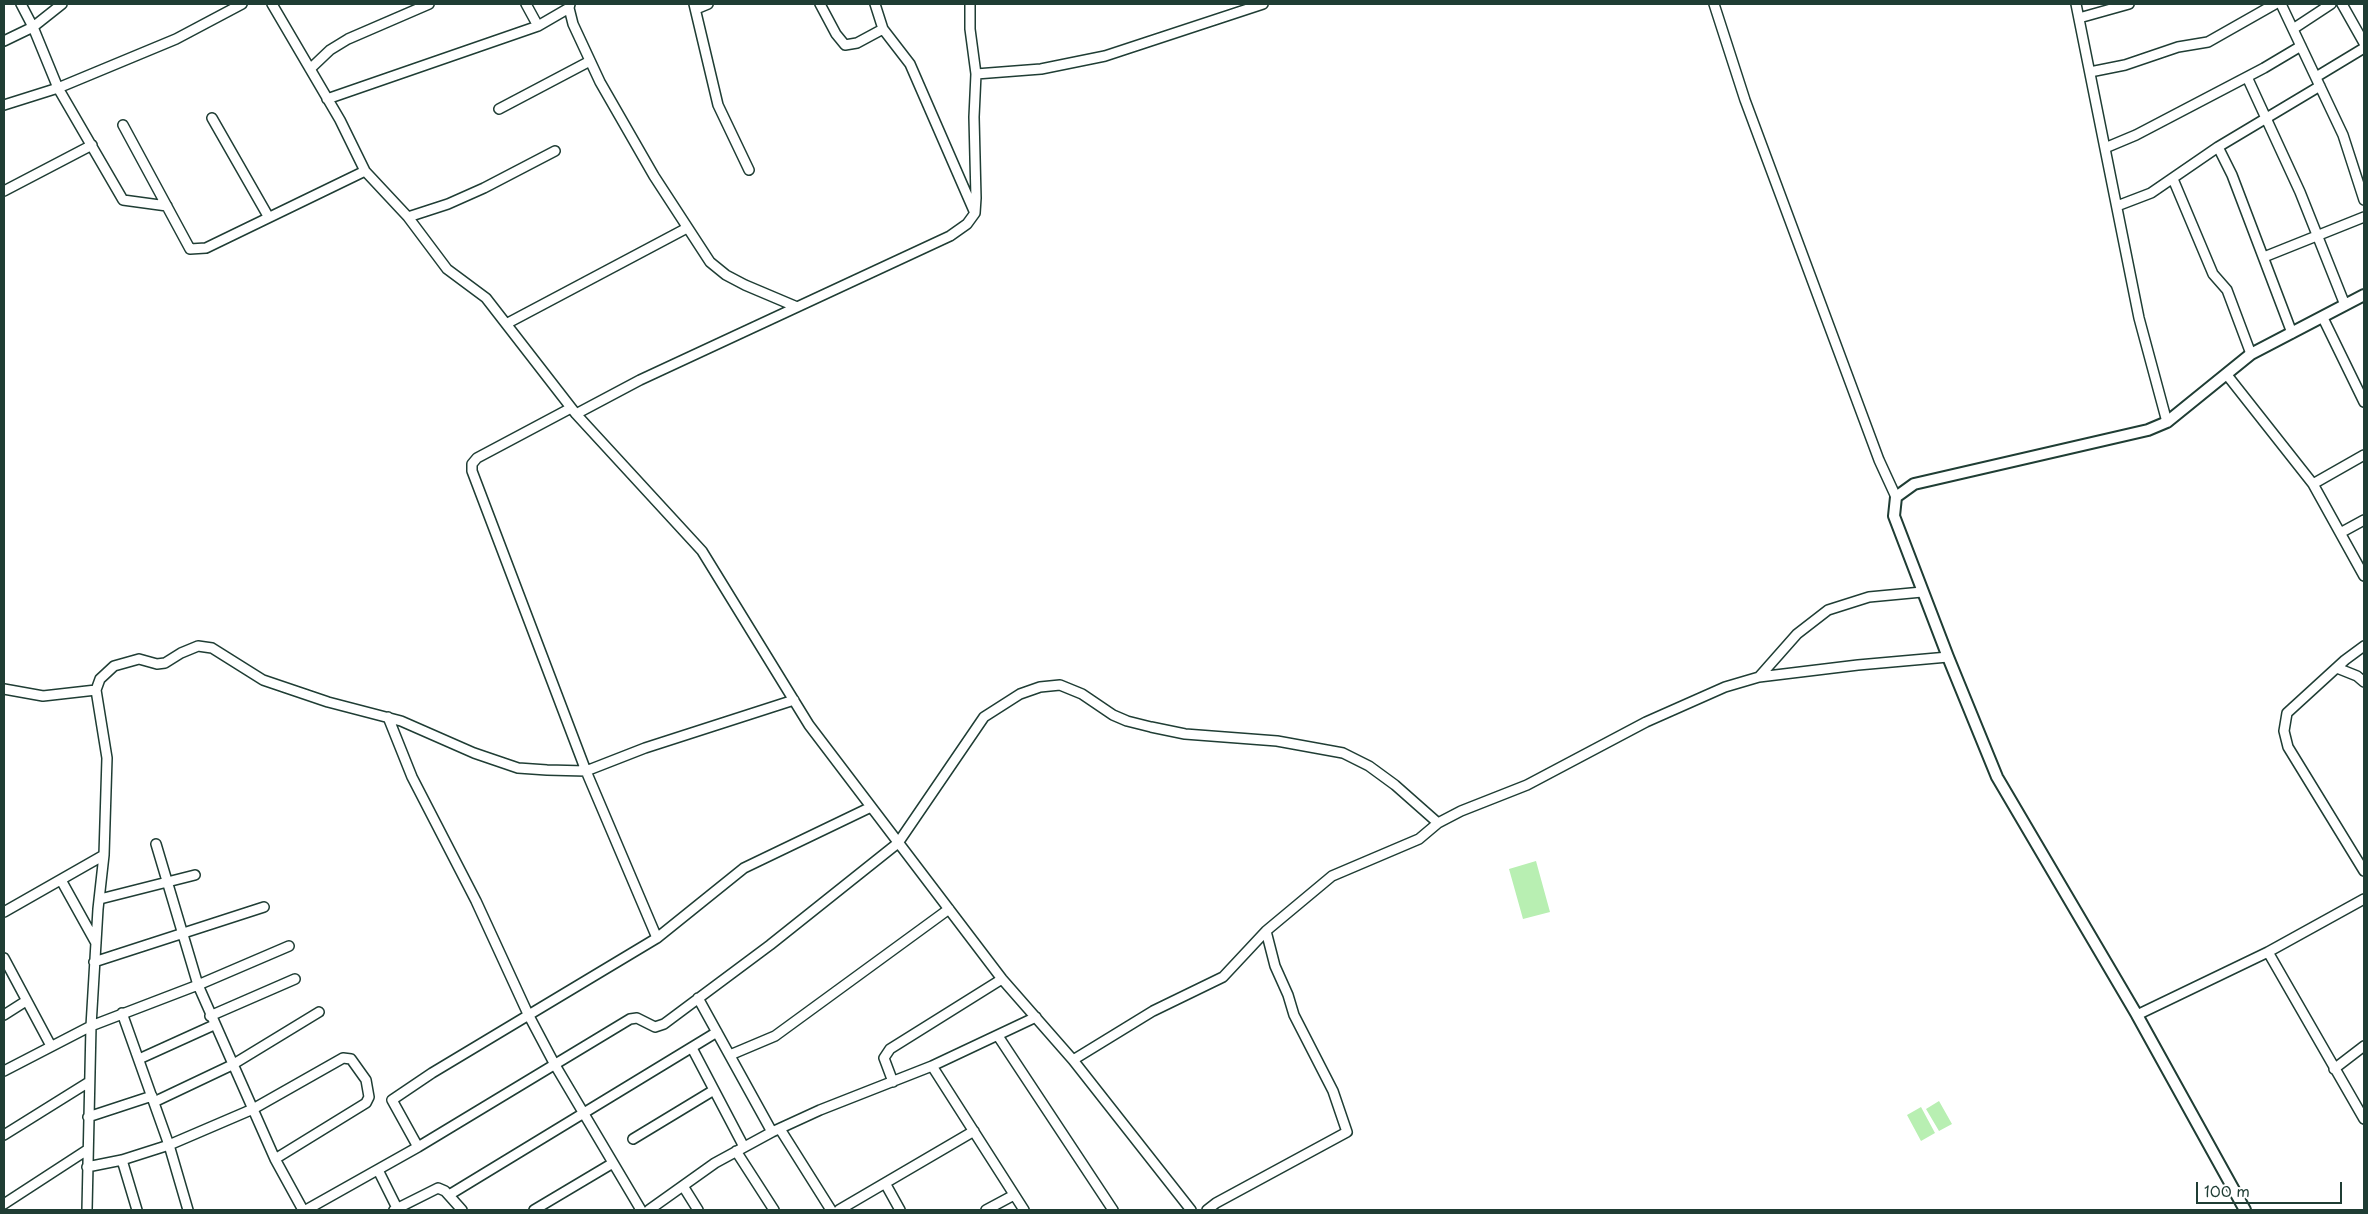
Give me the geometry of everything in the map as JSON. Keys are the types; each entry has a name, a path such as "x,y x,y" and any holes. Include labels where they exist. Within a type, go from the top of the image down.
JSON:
{"street":[{"path":"21,4 33,27 58,88 123,200 167,206"},
{"path":"4,41 33,27 62,4"},
{"path":"4,106 58,88 176,39 242,4"},
{"path":"272,4 327,99 365,170 408,218 447,269 486,298 574,411 702,551 809,725 1002,980 1073,1060 1191,1210"},
{"path":"310,69 330,50 348,39 429,4"},
{"path":"526,4 538,26"},
{"path":"708,4 695,6 718,105 749,170"},
{"path":"820,4 836,34 845,45 856,44 883,29"},
{"path":"875,4 883,29 910,64 975,213"},
{"path":"657,938 586,771 472,471 472,464 477,458 574,411 950,236 967,224 975,213 976,74 970,30 970,4"},
{"path":"976,74 1041,68 1105,56 1263,4"},
{"path":"1714,4 1746,100 1880,460 1896,497 1894,516 1922,592 1997,777 2137,1015 2245,1210"},
{"path":"2076,4 2139,318 2167,422"},
{"path":"2079,18 2129,4"},
{"path":"2090,72 2125,65 2178,47 2208,42 2275,4"},
{"path":"2281,4 2343,135 2362,185 2364,200"},
{"path":"2293,30 2331,4"},
{"path":"2342,4 2363,38"},
{"path":"327,99 538,26 569,6 573,24 590,62 654,176 710,262 726,275 797,307"},
{"path":"2105,148 2136,135 2247,77 2301,46"},
{"path":"2117,206 2151,193 2173,179 2218,147 2266,118 2364,48"},
{"path":"499,109 590,62"},
{"path":"2247,77 2300,192 2345,305"},
{"path":"212,118 268,216"},
{"path":"123,124 190,249 206,248 365,170"},
{"path":"4,191 92,146"},
{"path":"2218,147 2232,175 2292,333"},
{"path":"408,218 448,204 484,188 555,151"},
{"path":"2173,179 2213,274 2227,290 2251,354"},
{"path":"2264,257 2364,217"},
{"path":"506,324 687,228"},
{"path":"1896,497 1914,484 2148,430 2167,422 2251,354 2364,295"},
{"path":"2323,318 2361,389 2364,402"},
{"path":"2226,375 2313,484 2363,569"},
{"path":"2313,484 2364,455"},
{"path":"2342,532 2364,520"},
{"path":"1759,677 1797,634 1828,610 1869,597 1922,592"},
{"path":"86,1210 91,1026 94,962 104,855 107,758 96,690 100,679 114,666 128,660 139,659 157,664 170,661 180,653 198,646 212,648 263,680 328,702 401,721 474,753 518,768 586,771 645,748 794,700"},
{"path":"2364,646 2287,713 2284,731 2288,747 2364,871"},
{"path":"1073,1060 1153,1011 1223,976 1266,931 1332,876 1419,839 1438,823 1461,811 1527,785 1646,722 1725,687 1759,677 1858,665 1948,657"},
{"path":"2337,668 2357,676 2364,682"},
{"path":"156,844 182,935 210,1016 275,1159 305,1210 418,1147 630,1019 637,1018 659,1026 770,945 898,843 984,717 1020,694 1040,687 1060,686 1082,694 1113,715 1127,721 1151,727 1185,734 1277,741 1343,754 1369,766 1438,823"},
{"path":"4,689 43,696 96,690"},
{"path":"388,717 412,777 476,902 528,1014 555,1065 641,1210"},
{"path":"418,1147 392,1100 528,1014 657,938 744,868 871,807"},
{"path":"4,912 104,855"},
{"path":"100,899 195,874"},
{"path":"61,880 96,943"},
{"path":"2137,1015 2268,952 2364,899"},
{"path":"94,962 264,907"},
{"path":"730,1055 775,1036 949,909"},
{"path":"1207,1210 1216,1202 1347,1132 1332,1091 1294,1015 1288,994 1276,966 1266,931"},
{"path":"4,1071 91,1026 198,985 289,946"},
{"path":"2268,952 2364,1119"},
{"path":"4,959 51,1046"},
{"path":"210,1016 295,979"},
{"path":"892,1082 884,1058 890,1049 1002,980"},
{"path":"698,998 776,1130 830,1210"},
{"path":"4,1015 26,1001"},
{"path":"88,1117 153,1099 232,1065 319,1012"},
{"path":"122,1013 169,1145 188,1210"},
{"path":"649,1210 740,1149 776,1130 820,1110 932,1066 1036,1017"},
{"path":"139,1059 214,1025"},
{"path":"449,1195 717,1032"},
{"path":"998,1036 1113,1210"},
{"path":"2334,1069 2364,1046"},
{"path":"692,1048 714,1090 740,1149 774,1210"},
{"path":"87,1167 122,1160 169,1145 253,1109 343,1058 351,1059 366,1080 369,1096 366,1103 275,1159"},
{"path":"932,1066 1024,1210"},
{"path":"4,1135 89,1082"},
{"path":"633,1139 714,1090"},
{"path":"839,1210 974,1131"},
{"path":"4,1204 87,1150"},
{"path":"122,1160 137,1210"},
{"path":"534,1210 612,1163"},
{"path":"378,1170 397,1210 438,1188 449,1195 462,1210"},
{"path":"885,1183 900,1210"},
{"path":"683,1186 698,1210"},
{"path":"986,1210 1014,1195"}],"green space":[{"path":"1536,861 1550,912 1523,919 1509,869"},
{"path":"1939,1101 1952,1124 1939,1131 1926,1109"},
{"path":"1921,1107 1935,1133 1921,1141 1907,1115"}]}
